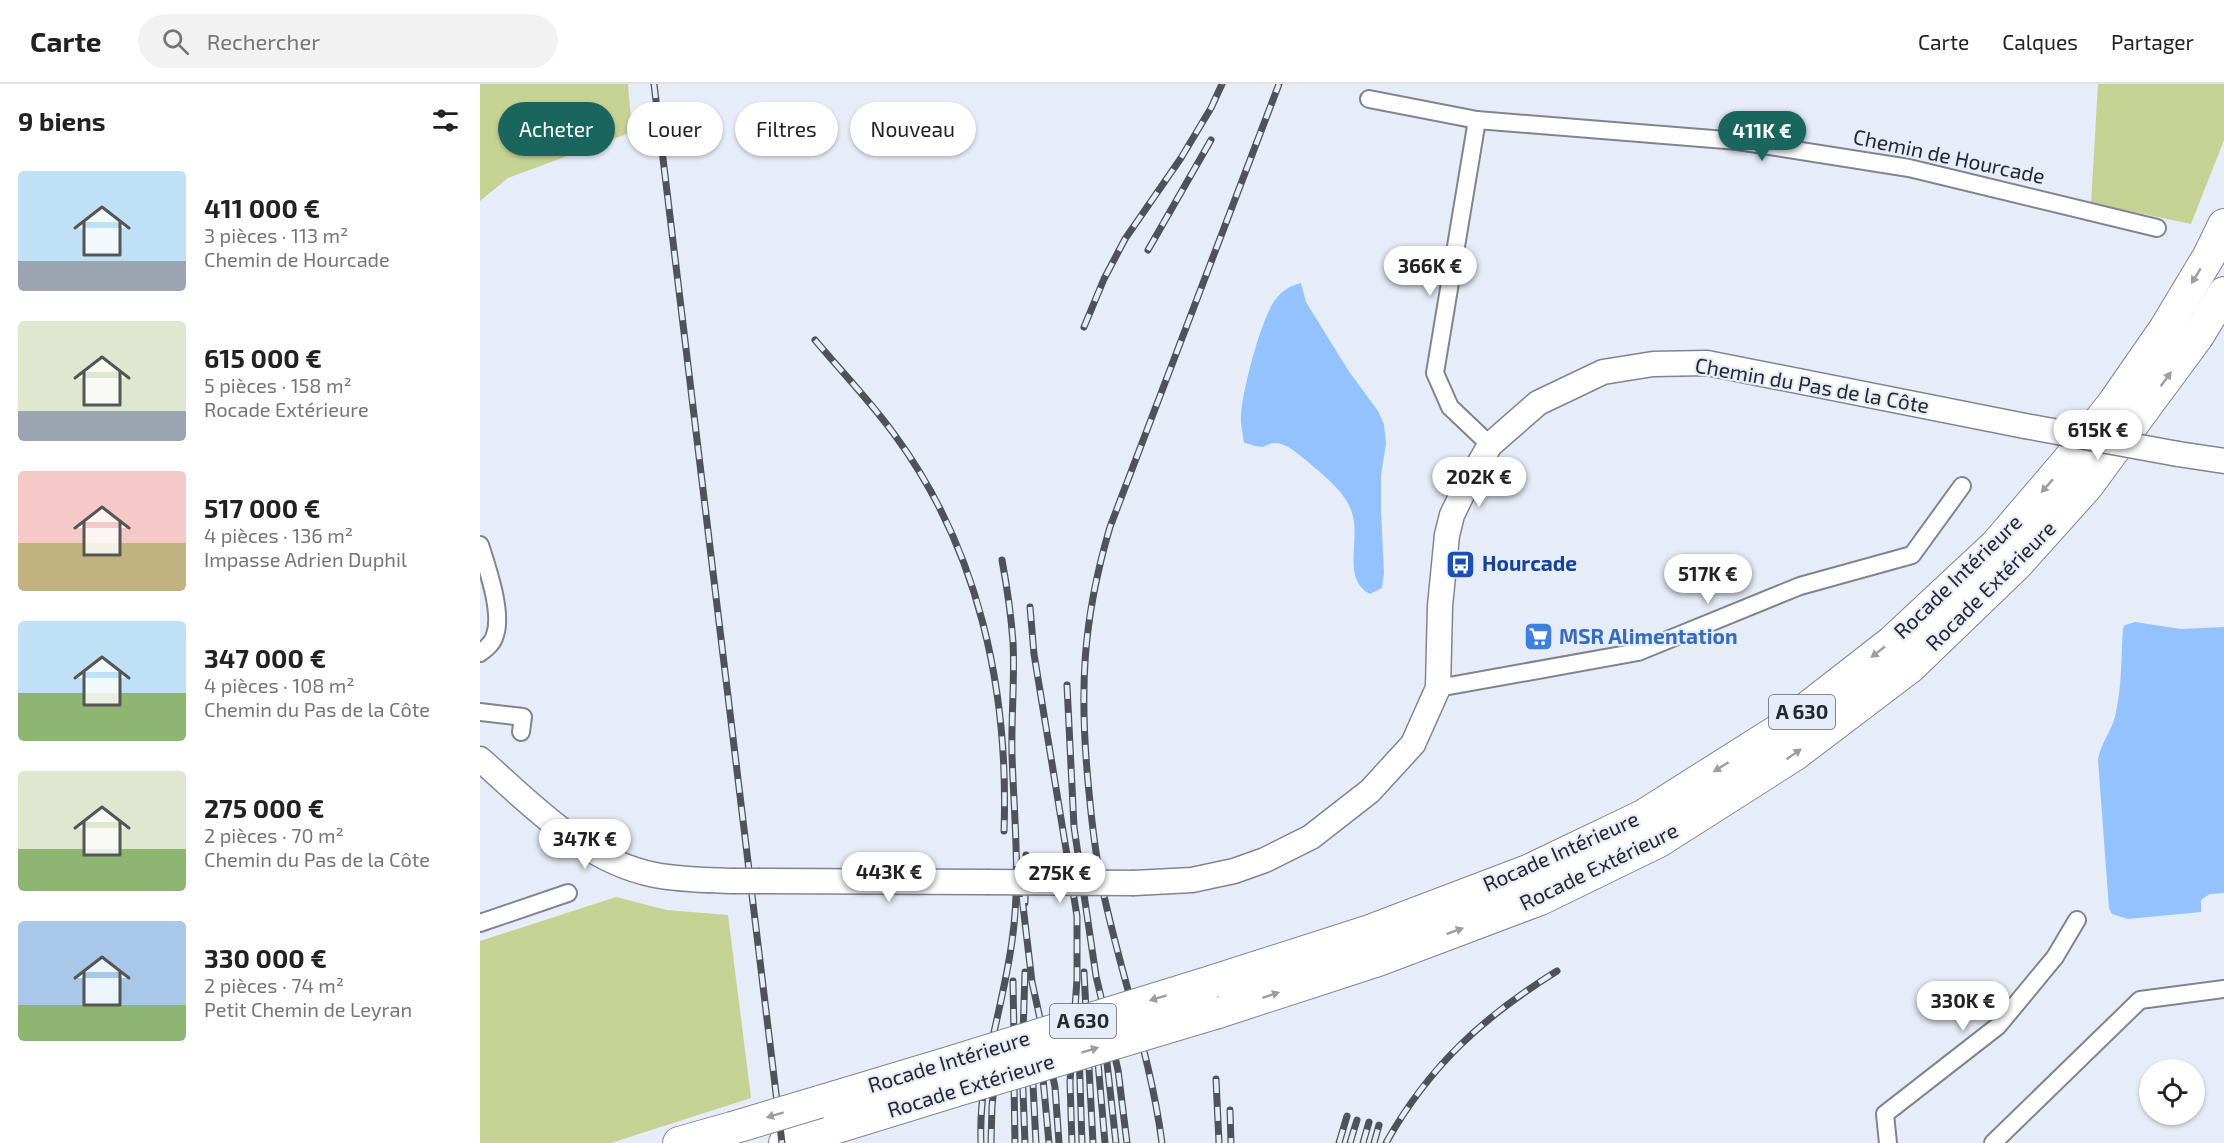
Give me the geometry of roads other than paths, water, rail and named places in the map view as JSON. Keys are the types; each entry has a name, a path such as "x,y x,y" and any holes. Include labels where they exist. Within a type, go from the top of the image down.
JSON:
{"highway":[{"name":"Rocade Intérieure","path":"679,1143 732,1128 820,1117 953,1077 1214,981 1370,931 1528,871 1643,816 1779,730 1892,642 1996,545 2113,404 2164,329 2224,225"},
{"name":"Rocade Extérieure","path":"953,1077 1215,1013 1377,960 1540,900 1659,842 1794,755 1910,667 2016,565 2087,486 2197,338 2224,293"},
{"name":"A 630","path":"785,1143 820,1117"}],"street":[{"name":"Chemin de Hourcade","path":"1369,99 1477,120 1738,141 1909,168 2157,228"},
{"path":"1477,120 1435,374 1450,407 1490,446"},
{"name":"Chemin du Pas de la Côte","path":"480,759 558,827 588,848 610,860 654,875 733,881 1134,884 1192,880 1234,871 1265,860 1311,837 1370,791 1413,744 1438,688 1440,606 1447,535 1452,515 1465,488 1490,446 1539,403 1603,372 1653,364 1707,363 2025,426 2224,461"},
{"path":"1438,688 1638,652 1800,586 1912,555 1962,486"},
{"path":"480,545 497,621 492,642 480,653"},
{"path":"480,712 523,717 521,732"},
{"path":"480,922 568,893"},
{"path":"1888,1143 1885,1114 1998,1026 2055,957 2077,920"},
{"path":"1993,1143 2140,1000 2224,989"}],"water":[{"path":"1301,283 1306,302 1348,370 1378,411 1384,424 1386,444 1381,475 1381,510 1384,573 1382,588 1370,594 1361,587 1356,578 1354,524 1345,498 1320,472 1288,447 1275,443 1258,447 1244,443 1241,422 1242,405 1253,356 1264,323 1275,300 1283,291"},
{"path":"2135,622 2181,629 2224,627 2224,893 2210,894 2201,900 2201,912 2128,919 2112,914 2109,908 2098,760 2117,706 2123,628"}],"railway":[{"path":"654,84 782,1143"},
{"path":"1084,327 1104,279 1125,239 1181,158 1211,108 1222,84"},
{"path":"1162,1143 1151,1080 1110,922 1094,842 1084,722 1088,626 1110,527 1279,84"},
{"path":"1148,250 1211,140"},
{"path":"815,340 885,422 923,478 948,525 967,573 983,623 994,674 1001,726 1004,831"},
{"path":"981,1143 983,1092 1008,966 1016,894 1012,755 1013,642 1002,560"},
{"path":"1030,607 1034,654 1077,916 1077,979 1070,1082 1072,1143"},
{"path":"1067,685 1074,827 1096,976 1118,1070 1127,1143"},
{"path":"1025,903 1026,855"},
{"path":"1022,897 1032,982 1055,1087 1059,1143"},
{"path":"1386,1143 1420,1090 1460,1045 1505,1006 1557,971"},
{"path":"1025,972 1022,1065 1025,1143"},
{"path":"1084,972 1093,1143"},
{"path":"1013,981 1014,1038"},
{"path":"1105,1045 1116,1143"},
{"path":"1031,1046 1036,1143"},
{"path":"991,1143 992,1106 998,1051"},
{"path":"1079,1051 1082,1143"},
{"path":"1041,1057 1049,1143"},
{"path":"1098,1062 1105,1143"},
{"path":"1216,1079 1219,1143"},
{"path":"1014,1083 1015,1143"},
{"path":"1230,1110 1231,1143"},
{"path":"1339,1143 1347,1116"},
{"path":"1350,1143 1357,1120"},
{"path":"1363,1143 1369,1122"},
{"path":"1374,1143 1379,1125"}],"place":[{"name":"Hourcade","path":"1461,564"},
{"name":"MSR Alimentation","path":"1538,637"}]}
